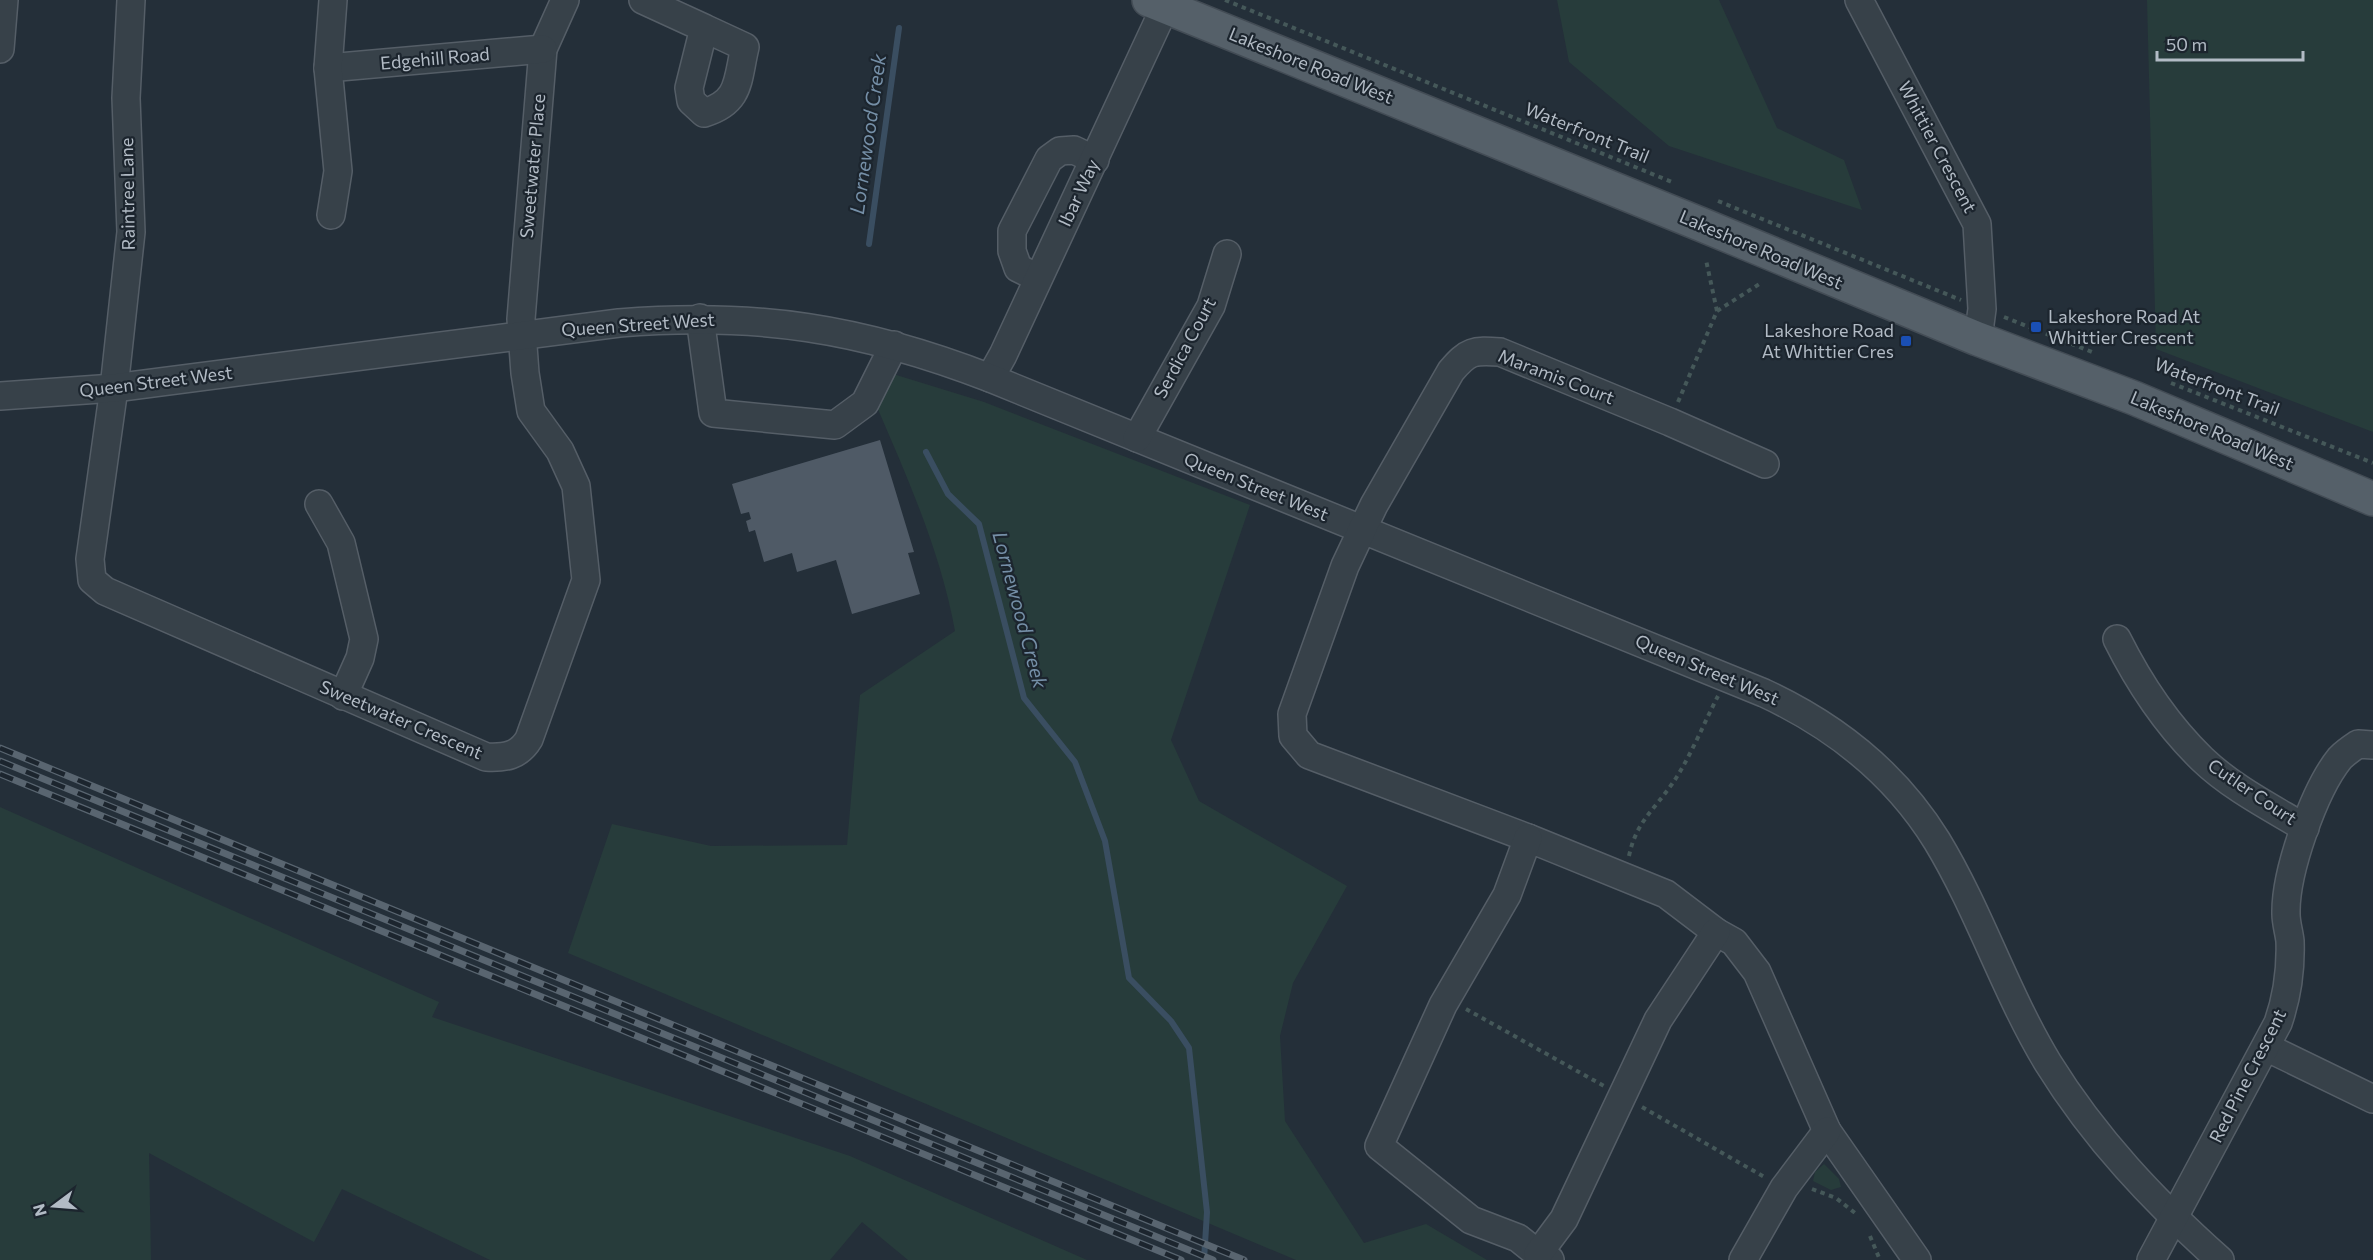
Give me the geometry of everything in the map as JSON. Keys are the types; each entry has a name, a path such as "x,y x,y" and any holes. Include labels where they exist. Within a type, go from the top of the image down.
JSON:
{"main road":[{"name":"Lakeshore Road West","path":"1157,3 1978,339 2133,398 2373,499"}],"street":[{"path":"0,49 4,0"},
{"name":"Raintree Lane","path":"114,388 131,232 126,98 131,0"},
{"path":"331,215 338,171 328,68 333,0"},
{"name":"Sweetwater Place","path":"522,336 521,319 543,49 565,0"},
{"path":"643,0 704,28"},
{"name":"Whittier Crescent","path":"1859,0 1977,224 1982,309 1978,339"},
{"name":"Ibar Way","path":"990,378 1095,160 1157,3"},
{"name":"Edgehill Road","path":"328,68 543,49"},
{"path":"1038,278 1018,267 1012,251 1012,231 1049,159 1060,151 1074,150 1095,160"},
{"name":"Serdica Court","path":"1137,438 1210,306 1227,254"},
{"path":"700,318 713,413 835,425 865,403 894,345"},
{"name":"Queen Street West","path":"0,396 114,388 619,323 700,318 810,327 894,345 990,378 1728,678 1786,704 1835,732 1878,768 1911,804 1948,861 2048,1063 2079,1110 2112,1153 2174,1218 2220,1260"},
{"name":"Sweetwater Crescent","path":"114,388 90,559 92,580 105,591 343,696 486,757 504,758 523,750 529,739 586,580 576,486 560,451 531,411 522,336"},
{"name":"Maramis Court","path":"1362,530 1451,371 1465,356 1482,351 1500,352 1765,464"},
{"path":"319,504 341,543 364,639 360,658 343,696"},
{"path":"1362,530 1346,566 1292,714 1293,736 1309,755 1528,838 1666,894 1716,932 1734,942 1757,972 1827,1131 1917,1260"},
{"name":"Cutler Court","path":"2117,639 2134,673 2154,703 2202,759 2236,786 2305,828"},
{"name":"Red Pine Crescent","path":"2151,1260 2278,1023 2285,1002 2290,940 2286,914 2287,887 2305,828 2341,757 2358,744 2373,744"},
{"path":"1528,838 1507,895 1447,999 1379,1146 1471,1220 1518,1238 1544,1257 1564,1220 1658,1020 1716,932"},
{"path":"2266,1047 2373,1099"},
{"path":"1743,1260 1784,1188 1827,1131"}],"path":[{"name":"Waterfront Trail","path":"1225,0 1675,183"},
{"path":"1708,197 1938,291"},
{"path":"1706,260 1717,311"},
{"path":"1670,422 1717,311 1761,283"},
{"path":"2018,323 2095,353"},
{"name":"Waterfront Trail","path":"2162,380 2373,463"},
{"path":"1625,877 1632,840 1650,809 1672,784 1728,678"},
{"path":"1447,999 1784,1188 1817,1189 1836,1198 1863,1219"},
{"path":"1867,1229 1880,1260"}],"green space":[{"path":"1557,0 1719,0 1777,128 1844,160 1862,210 1669,146 1569,62"},
{"path":"2147,0 2373,0 2373,432 2156,349"},
{"path":"893,374 984,402 1250,505 1171,740 1199,801 1347,886 1293,983 1280,1036 1285,1121 1364,1243 1426,1224 1487,1260 1296,1260 568,953 612,824 711,846 847,845 860,695 955,631 932,545 912,489 877,407"},
{"path":"0,807 439,1002 432,1017 850,1156 1087,1260 908,1260 862,1222 830,1260 490,1260 342,1189 314,1242 149,1153 151,1260 0,1260"},
{"path":"1824,1164 1839,1179 1841,1187 1831,1190 1813,1181 1815,1172"}],"building":[{"path":"880,440 914,552 908,553 920,594 852,614 836,560 797,572 792,553 764,562 755,530 749,532 746,521 751,519 749,512 741,514 732,484"}],"waterway":[{"name":"Lornewood Creek","path":"869,244 899,28"},
{"name":"Lornewood Creek","path":"926,452 948,494 979,524 1024,698 1075,762 1105,841 1129,978 1171,1021 1189,1048 1207,1212 1204,1260"}],"railway":[{"path":"0,748 1244,1260"},
{"path":"0,761 1213,1260"},
{"path":"0,774 1181,1260"}],"place":[{"name":"Lakeshore Road At Whittier Crescent","path":"2036,327"},
{"name":"Lakeshore Road At Whittier Cres","path":"1906,341"}]}
